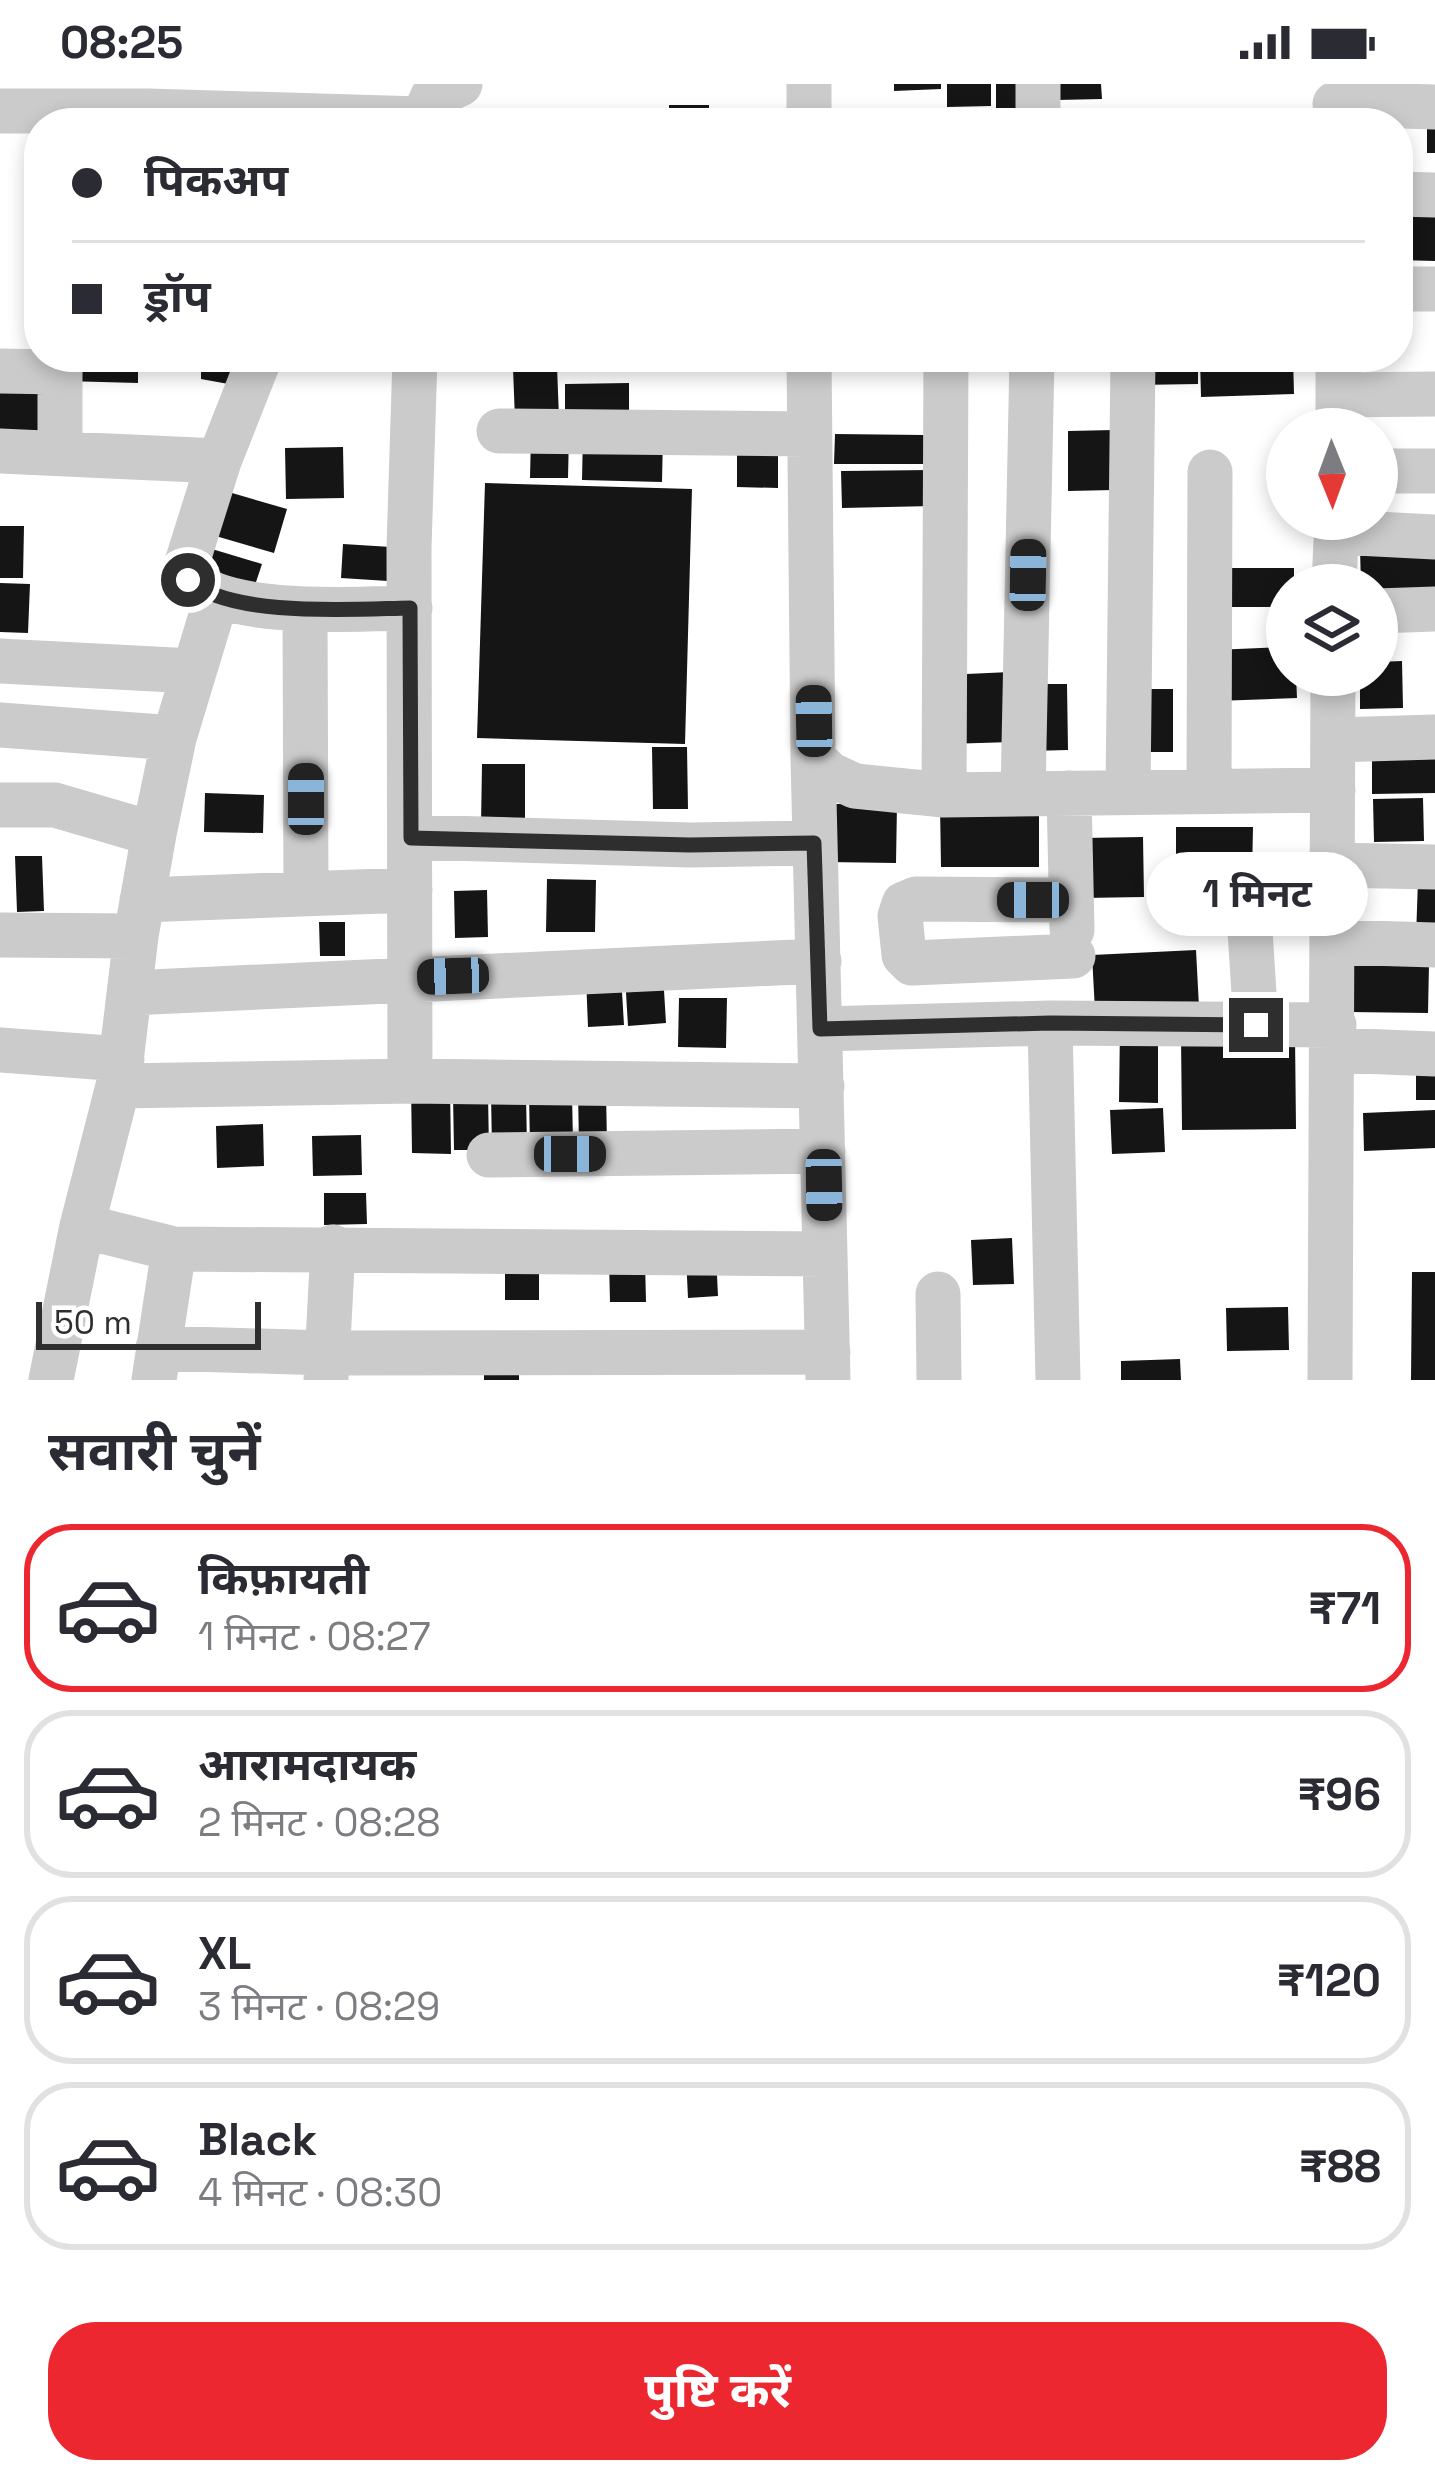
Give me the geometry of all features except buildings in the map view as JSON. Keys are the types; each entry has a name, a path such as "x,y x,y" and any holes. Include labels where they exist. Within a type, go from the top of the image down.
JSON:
{"street":[{"path":"428,108 434,96 460,84"},
{"path":"1335,104 1435,107"},
{"path":"60,372 60,454"},
{"path":"254,372 219,461 185,572 192,584 217,596 304,610 410,608"},
{"path":"410,1081 415,372"},
{"path":"174,1249 156,1364 828,1366 814,843 809,372"},
{"path":"944,795 946,372"},
{"path":"1023,794 1032,372"},
{"path":"1128,791 1132,372"},
{"path":"1338,394 1435,394"},
{"path":"499,431 809,434"},
{"path":"0,451 219,461"},
{"path":"1398,471 1435,471"},
{"path":"1209,790 1210,472"},
{"path":"1398,533 1435,537"},
{"path":"51,1380 120,1072 139,918 174,738 217,596"},
{"path":"1398,610 1435,609"},
{"path":"304,610 306,893"},
{"path":"0,661 193,671"},
{"path":"1330,1380 1333,696"},
{"path":"0,725 174,738"},
{"path":"1334,740 1435,736"},
{"path":"813,758 830,774 855,786 944,795 1333,790"},
{"path":"1058,1380 1062,1023 1073,956 1069,793"},
{"path":"0,806 55,805 154,834"},
{"path":"411,838 814,843"},
{"path":"1330,866 1435,867"},
{"path":"0,935 306,893 410,890"},
{"path":"1071,900 916,899 904,904 900,916 904,955 912,963 1073,956"},
{"path":"1248,899 1256,1025"},
{"path":"1333,942 1435,945"},
{"path":"130,993 819,961"},
{"path":"820,1029 1062,1023 1256,1025 1435,1054"},
{"path":"0,1050 120,1072 822,1086"},
{"path":"489,1154 823,1151"},
{"path":"82,1226 174,1249 825,1254"},
{"path":"326,1366 333,1247"},
{"path":"938,1294 939,1380"}],"route":[{"path":"188,580 217,596 304,610 410,608 411,838 814,843 820,1029 1050,1023 1256,1025"}]}
